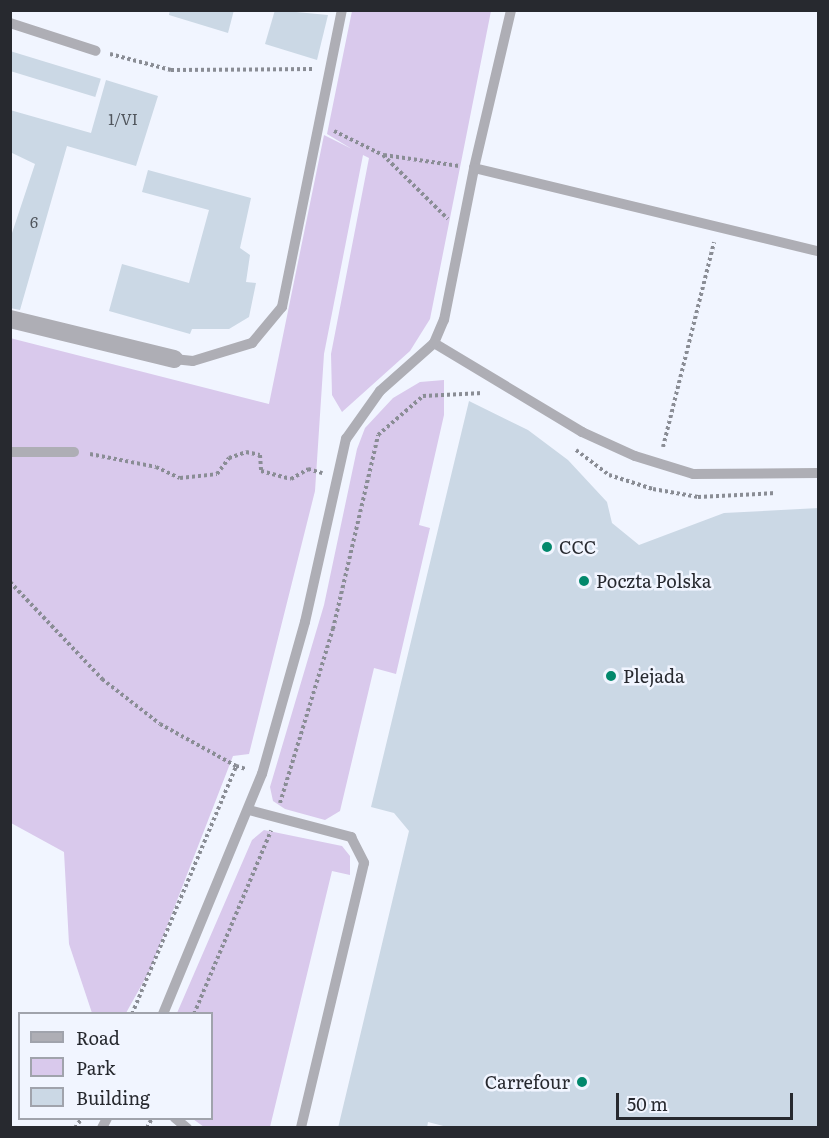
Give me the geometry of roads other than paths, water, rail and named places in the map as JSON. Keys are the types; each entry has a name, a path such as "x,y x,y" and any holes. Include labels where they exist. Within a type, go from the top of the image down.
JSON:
{"street":[{"path":"10,319 174,359"}],"lane":[{"path":"174,359 193,362 252,343 282,308 342,10"},
{"path":"164,1012 262,774 346,440 361,411 434,342 444,320 474,168 511,10"},
{"path":"10,23 96,51"},
{"path":"474,168 819,252"},
{"path":"434,342 582,432 659,464 693,474 819,473"},
{"path":"10,452 74,452"},
{"path":"249,810 351,837 364,863 301,1128"}],"place":[{"name":"CCC","path":"547,547"},
{"name":"Poczta Polska","path":"584,581"},
{"name":"Plejada","path":"611,676"},
{"name":"Carrefour","path":"582,1082"}]}
